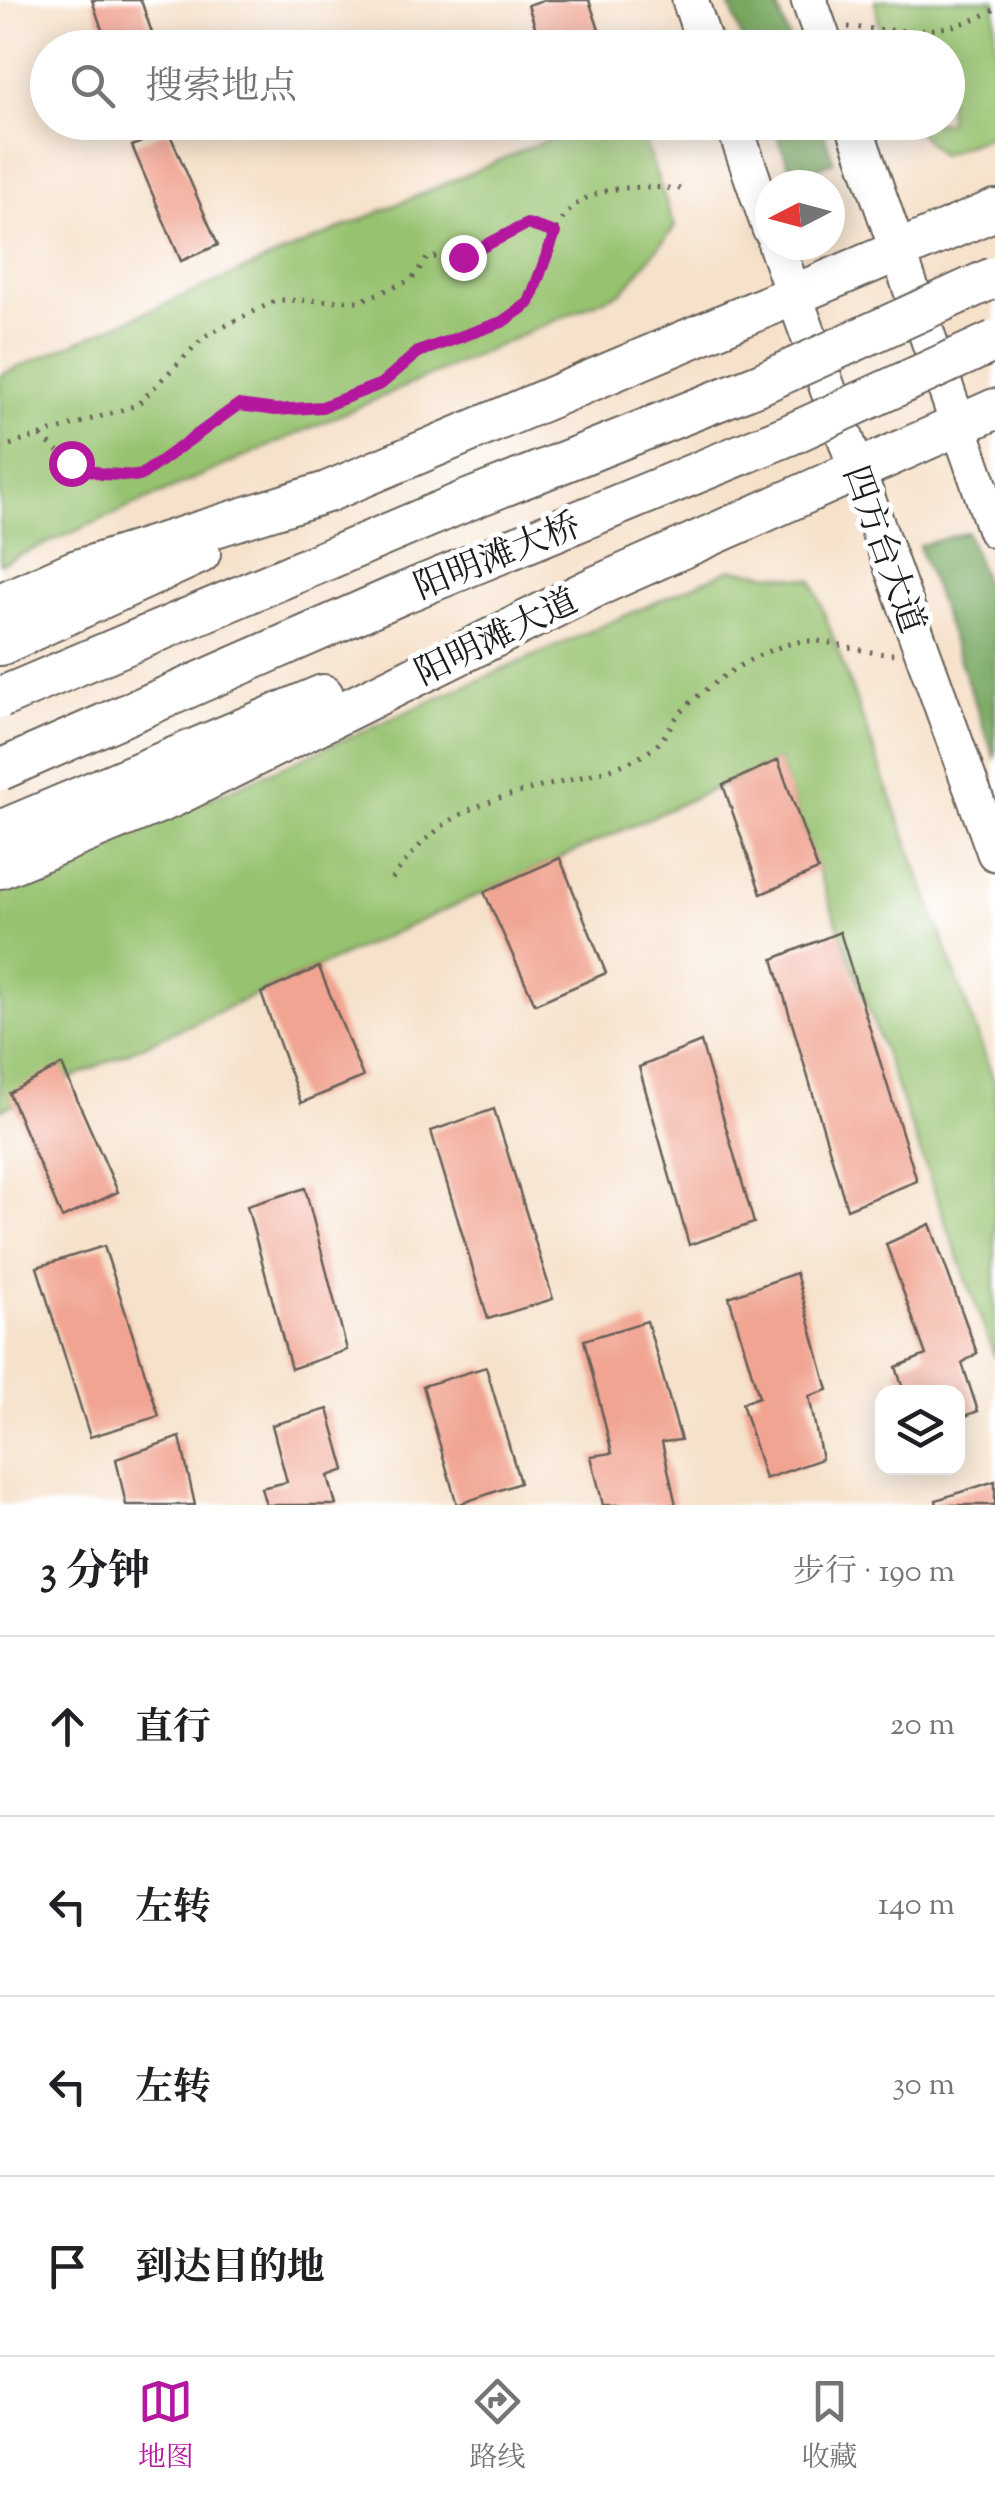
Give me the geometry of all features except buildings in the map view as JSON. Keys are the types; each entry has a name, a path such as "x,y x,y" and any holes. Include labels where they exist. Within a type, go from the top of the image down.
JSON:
{"highway":[{"path":"0,646 328,492 995,210"},
{"name":"阳明滩大桥","path":"0,698 463,502 762,384 995,276"},
{"name":"阳明滩大桥","path":"0,770 401,594 789,436 995,341"},
{"name":"阳明滩大道","path":"0,868 170,798 596,586 995,409"},
{"path":"0,604 74,571 328,492"},
{"path":"0,831 167,757 596,586"}],"main road":[{"path":"690,0 700,30"},
{"path":"739,140 755,186"},
{"path":"859,140 995,530"},
{"name":"四方台大道","path":"781,260 995,853"}],"path":[{"path":"934,30 995,9"},
{"path":"817,24 888,30"},
{"path":"42,436 71,463 102,474 140,476 238,405 276,410 322,407 381,384 418,352 502,322 529,303 555,233 577,204 600,189 633,186 683,190"},
{"path":"0,448 137,405 204,336 277,300 360,302 411,280 428,257 463,257 527,224 555,233"},
{"path":"392,879 416,846 478,802 611,769 653,748 680,714 715,682 788,644 813,639 872,654 922,653"}],"green space":[{"path":"728,0 775,0 786,30 739,30"},
{"path":"875,0 995,0 995,134 940,155 926,140 965,140 965,30 879,30"},
{"path":"546,140 644,140 675,227 623,291 0,564 0,375"},
{"path":"779,140 826,140 834,162 812,170 790,170"},
{"path":"967,532 995,611 995,759 919,546"},
{"path":"731,569 812,580 995,1083 995,1358 778,760 0,1110 0,891"}],"route":[{"path":"71,463 102,474 140,476 216,425 238,405 276,410 322,407 381,384 418,352 502,322 529,303 542,277 555,233 527,224 463,257"}]}
